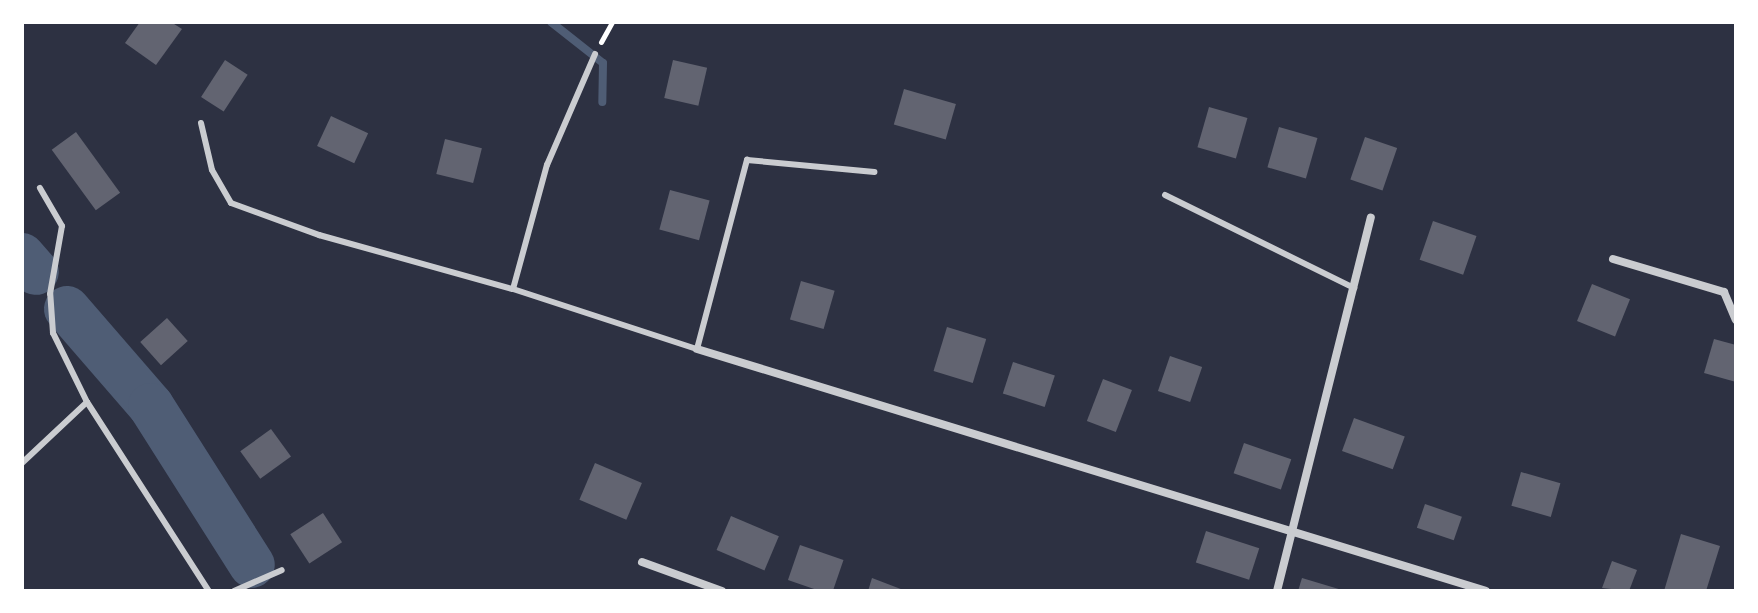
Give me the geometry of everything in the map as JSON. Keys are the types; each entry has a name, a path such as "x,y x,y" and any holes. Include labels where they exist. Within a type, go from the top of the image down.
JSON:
{"street":[{"path":"1277,591 1371,218"},
{"path":"1613,259 1724,292 1736,320"},
{"path":"697,349 1294,529 1486,591"},
{"path":"642,562 722,591"}],"lane":[{"path":"513,289 547,165 595,54"},
{"path":"201,123 212,170 231,203 319,235 513,289 697,349 747,160 874,172"},
{"path":"40,188 62,226 50,294 53,333 87,402 209,591"},
{"path":"1165,195 1354,288"},
{"path":"22,463 87,402"},
{"path":"234,591 282,570"}],"path":[{"path":"595,54 612,22"}],"building":[{"path":"140,22 171,22 182,29 156,65 125,43"},
{"path":"225,60 248,75 224,112 201,97"},
{"path":"673,60 707,68 698,106 664,98"},
{"path":"904,89 956,104 946,139 894,125"},
{"path":"1209,107 1247,118 1236,158 1197,147"},
{"path":"331,116 368,133 354,163 317,146"},
{"path":"1279,127 1317,138 1306,178 1267,167"},
{"path":"76,132 120,193 96,210 52,150"},
{"path":"1365,137 1397,148 1382,191 1350,180"},
{"path":"445,139 482,148 473,183 436,174"},
{"path":"670,190 710,201 699,240 659,230"},
{"path":"1433,221 1476,236 1463,275 1420,260"},
{"path":"801,281 835,291 824,329 790,319"},
{"path":"1592,284 1630,299 1615,336 1577,321"},
{"path":"167,318 188,341 161,365 140,342"},
{"path":"947,327 986,339 973,383 934,371"},
{"path":"1714,339 1736,345 1736,382 1704,373"},
{"path":"1170,356 1202,367 1190,402 1158,391"},
{"path":"1013,362 1055,376 1045,407 1003,393"},
{"path":"1103,379 1132,390 1116,432 1087,421"},
{"path":"1354,418 1405,436 1393,469 1342,451"},
{"path":"271,429 291,457 260,479 240,451"},
{"path":"1244,443 1291,459 1281,490 1234,473"},
{"path":"595,463 642,483 626,520 579,500"},
{"path":"1521,472 1560,483 1551,517 1511,506"},
{"path":"1425,504 1462,517 1454,540 1417,528"},
{"path":"323,513 342,542 309,564 290,534"},
{"path":"731,516 779,536 764,570 717,550"},
{"path":"1206,531 1259,548 1249,580 1196,562"},
{"path":"1681,534 1720,546 1706,591 1664,591"},
{"path":"800,545 843,560 833,591 820,591 788,580"},
{"path":"1612,561 1637,570 1629,591 1602,588"},
{"path":"872,578 906,591 868,591"},
{"path":"1302,578 1342,590 1342,591 1298,591"}],"waterway":[{"path":"551,22 603,63 602,102"},
{"path":"22,256 36,272"},
{"path":"67,309 151,406 252,565"}]}
